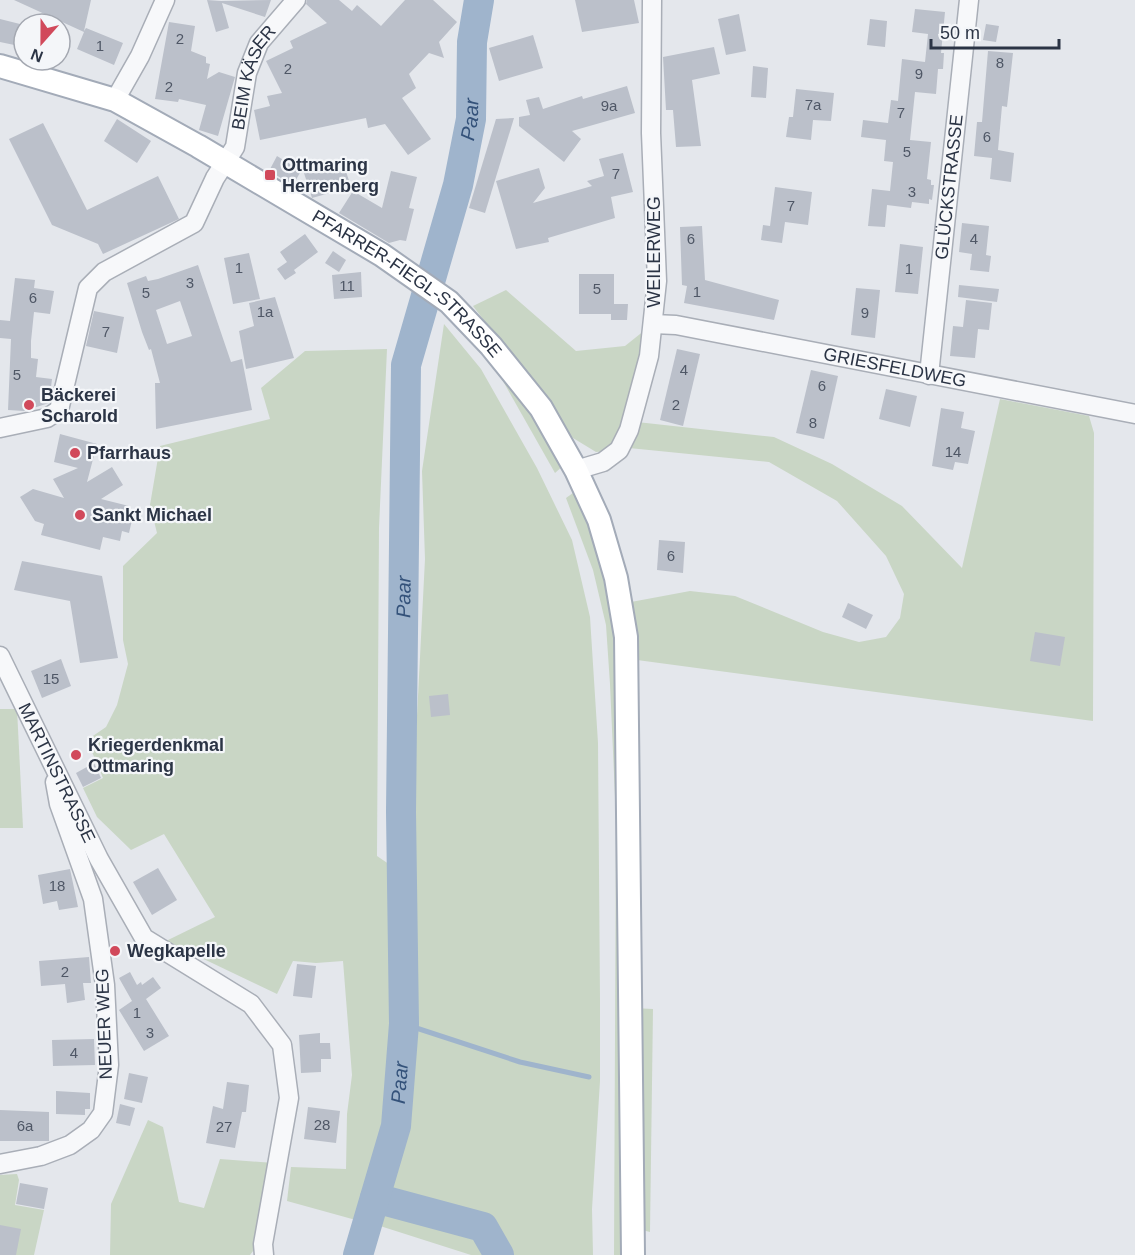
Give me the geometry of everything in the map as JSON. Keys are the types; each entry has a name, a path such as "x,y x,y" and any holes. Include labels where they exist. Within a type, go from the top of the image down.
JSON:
{"main road":[{"name":"PFARRER-FIEGL-STRASSE","path":"0,66 115,100 382,255 449,302 491,346 541,408 576,470 599,520 616,578 626,637 633,1246"}],"street":[{"path":"115,100 140,56 165,0"},
{"name":"BEIM KÄSER","path":"0,428 47,418 59,410 88,288 104,272 194,223 215,178 235,147 247,73 259,43 296,0"},
{"name":"WEILERWEG","path":"576,470 603,462 619,450 629,430 650,356 657,281 651,133 652,0"},
{"name":"GLÜCKSTRASSE","path":"929,375 969,0"},
{"name":"GRIESFELDWEG","path":"653,324 676,325 1135,414"},
{"name":"MARTINSTRASSE","path":"0,656 99,859 144,938 251,1004 282,1046 290,1098 263,1244 264,1255"},
{"name":"NEUER WEG","path":"0,1164 41,1156 70,1145 91,1131 103,1113 109,1065 105,986 93,899 59,804 48,751"}],"green space":[{"path":"506,290 576,351 625,346 645,330 649,356 619,450 596,452 573,438 473,306"},
{"path":"444,324 481,369 537,468 572,540 590,617 598,743 600,999 600,1081 592,1209 593,1255 471,1255 377,1225 412,1107 411,1021 415,854 412,814 425,559 422,471"},
{"path":"387,349 379,528 377,856 402,873 404,1007 398,1094 363,1222 287,1201 291,1167 346,1169 347,1114 352,1075 343,961 316,963 293,961 277,994 166,941 215,917 164,834 131,850 97,817 83,788 103,778 87,740 106,727 117,705 128,664 123,640 123,566 157,533 150,505 160,446 270,419 261,388 305,351"},
{"path":"487,353 515,386 564,465 555,473"},
{"path":"1000,399 1089,416 1094,433 1093,721 637,660 631,602 690,591 735,596 823,632 859,642 886,637 900,618 904,594 886,556 837,501 769,462 629,448 637,422 774,437 832,464 902,506 962,568"},
{"path":"573,493 580,496 602,561 616,624 627,1255 614,1255 616,819 606,625 593,570 566,498"},
{"path":"0,709 17,709 23,828 0,828"},
{"path":"633,1008 653,1009 650,1232 642,1230"},
{"path":"148,1120 163,1127 179,1202 204,1208 220,1159 274,1163 257,1246 250,1255 110,1255 111,1204"},
{"path":"17,1174 19,1180 15,1205 44,1210 34,1255 0,1255 0,1175"}],"building":[{"path":"14,0 91,0 84,31 86,28 123,43 114,65 77,49 84,32 72,27 72,12 40,12"},
{"path":"207,0 271,0 265,17 222,3 229,28 216,32"},
{"path":"307,0 339,0 352,11 357,5 381,26 405,0 433,0 457,22 439,42 444,58 429,53 409,74 416,88 402,98 431,139 408,155 385,124 368,128 366,118 260,140 254,110 270,106 267,96 282,93 266,61 293,48 290,41 327,23 306,4"},
{"path":"575,0 634,0 639,23 582,32"},
{"path":"915,9 945,12 941,53 944,53 943,69 938,69 936,94 915,92 910,140 931,142 927,179 931,180 931,185 934,185 932,200 929,199 929,204 912,202 911,208 887,205 885,227 868,226 872,189 890,191 893,162 884,161 886,140 861,137 863,120 888,123 891,100 898,101 902,59 925,62 928,34 912,32"},
{"path":"739,14 746,51 726,55 718,19"},
{"path":"0,19 12,22 12,44 0,42"},
{"path":"870,19 887,21 885,47 867,45"},
{"path":"169,22 195,26 191,51 206,57 206,63 210,64 207,79 219,72 235,77 218,136 199,130 206,105 179,99 178,102 155,99"},
{"path":"986,24 999,26 996,42 983,40"},
{"path":"533,35 543,68 499,81 489,48"},
{"path":"714,47 720,74 692,80 701,146 676,147 673,110 666,110 663,57"},
{"path":"988,51 1013,53 1007,107 1002,106 998,150 1014,153 1011,182 990,179 992,158 974,156 977,122 982,122"},
{"path":"753,66 768,68 766,98 751,97"},
{"path":"627,86 635,113 572,131 581,139 564,162 519,126 519,117 530,115 526,100 539,97 543,109 582,96 583,99"},
{"path":"796,89 834,93 831,121 813,120 811,140 786,137 789,117 793,117"},
{"path":"514,118 485,213 469,208 496,119"},
{"path":"117,119 151,141 137,163 104,141"},
{"path":"43,123 87,210 158,176 179,219 103,254 98,244 52,225 9,139"},
{"path":"623,153 633,192 611,197 615,218 548,238 549,242 516,249 496,181 539,168 545,188 533,203 592,186 587,181 604,176 599,159"},
{"path":"277,156 301,171 293,185 269,171"},
{"path":"342,159 351,187 312,198 304,173"},
{"path":"391,171 417,177 409,208 414,209 406,241 389,243 339,213 353,191 382,208"},
{"path":"775,187 812,192 808,225 785,222 782,243 761,240 763,225 770,226"},
{"path":"962,223 989,226 986,255 991,256 989,272 970,270 972,254 959,252"},
{"path":"702,226 705,280 779,300 774,320 684,303 687,286 682,285 680,227"},
{"path":"305,234 318,252 294,270 296,273 285,280 277,269 287,262 280,252"},
{"path":"900,244 923,247 918,294 895,292"},
{"path":"333,251 346,260 339,272 325,263"},
{"path":"249,253 260,299 233,304 224,258"},
{"path":"198,265 231,362 242,359 252,410 156,429 155,383 160,383 151,349 149,350 142,332 127,283 146,276 148,281","holes":["180,301 192,336 167,344 156,310"]},
{"path":"361,272 362,297 334,299 332,275"},
{"path":"579,274 614,274 614,304 628,304 627,320 611,320 611,314 579,314"},
{"path":"15,278 35,280 34,288 54,291 50,314 34,312 31,341 31,358 38,359 36,377 52,379 49,403 24,411 8,410 11,339 0,338 0,320 10,321"},
{"path":"959,285 999,289 997,302 958,297"},
{"path":"856,288 880,290 875,338 851,335"},
{"path":"275,297 294,358 246,369 239,331 254,326 249,303"},
{"path":"966,300 992,303 989,330 978,329 975,358 950,356 953,326 963,327"},
{"path":"94,311 124,317 117,353 86,346"},
{"path":"677,349 700,354 683,426 660,420"},
{"path":"811,370 838,376 824,439 796,433"},
{"path":"886,389 917,396 910,427 879,419"},
{"path":"941,408 964,412 961,428 975,431 968,464 955,462 953,470 932,466"},
{"path":"60,434 97,444 87,482 112,467 123,485 101,499 129,506 126,518 132,520 129,533 122,531 120,541 103,537 100,550 41,535 44,524 35,521 20,497 33,489 64,498 53,479 78,468 54,462"},
{"path":"659,540 685,542 683,573 657,570"},
{"path":"22,561 102,576 118,658 80,663 70,601 14,590"},
{"path":"848,603 873,615 866,629 842,617"},
{"path":"1035,632 1065,637 1060,666 1030,661"},
{"path":"61,659 71,686 42,698 31,671"},
{"path":"448,694 450,715 431,717 429,696"},
{"path":"94,763 101,778 83,787 76,773"},
{"path":"158,868 177,900 152,915 133,882"},
{"path":"70,869 78,907 59,910 57,901 43,904 38,875"},
{"path":"89,957 91,983 83,983 85,1000 67,1003 65,984 41,986 39,961"},
{"path":"297,964 316,966 312,998 293,996"},
{"path":"130,972 137,985 141,982 142,985 153,977 161,988 146,999 169,1036 144,1051 119,1010 132,1001 119,978"},
{"path":"320,1033 320,1043 330,1043 331,1059 321,1059 321,1072 301,1073 299,1035"},
{"path":"94,1039 95,1065 53,1066 52,1040"},
{"path":"129,1073 148,1077 142,1103 124,1099"},
{"path":"227,1082 249,1085 246,1112 242,1112 235,1148 206,1143 213,1106 223,1109"},
{"path":"56,1091 90,1093 90,1109 85,1109 85,1115 56,1114"},
{"path":"120,1104 135,1108 130,1126 116,1123"},
{"path":"308,1107 340,1111 336,1143 304,1139"},
{"path":"0,1110 49,1112 49,1141 0,1141"},
{"path":"20,1183 48,1188 44,1209 16,1204"},
{"path":"0,1225 21,1229 16,1255 0,1255"}],"waterway":[{"name":"Paar","path":"358,1255 396,1126 404,1024 401,812 406,365 458,185 471,119 472,42 479,0"},
{"path":"404,1024 520,1062 589,1077"},
{"name":"Paar","path":"375,1198 483,1227 499,1255"}],"place":[{"name":"Ottmaring Herrenberg","path":"270,175"},
{"name":"Bäckerei Scharold","path":"29,405"},
{"name":"Pfarrhaus","path":"75,453"},
{"name":"Sankt Michael","path":"80,515"},
{"name":"Kriegerdenkmal Ottmaring","path":"76,755"},
{"name":"Wegkapelle","path":"115,951"}]}
